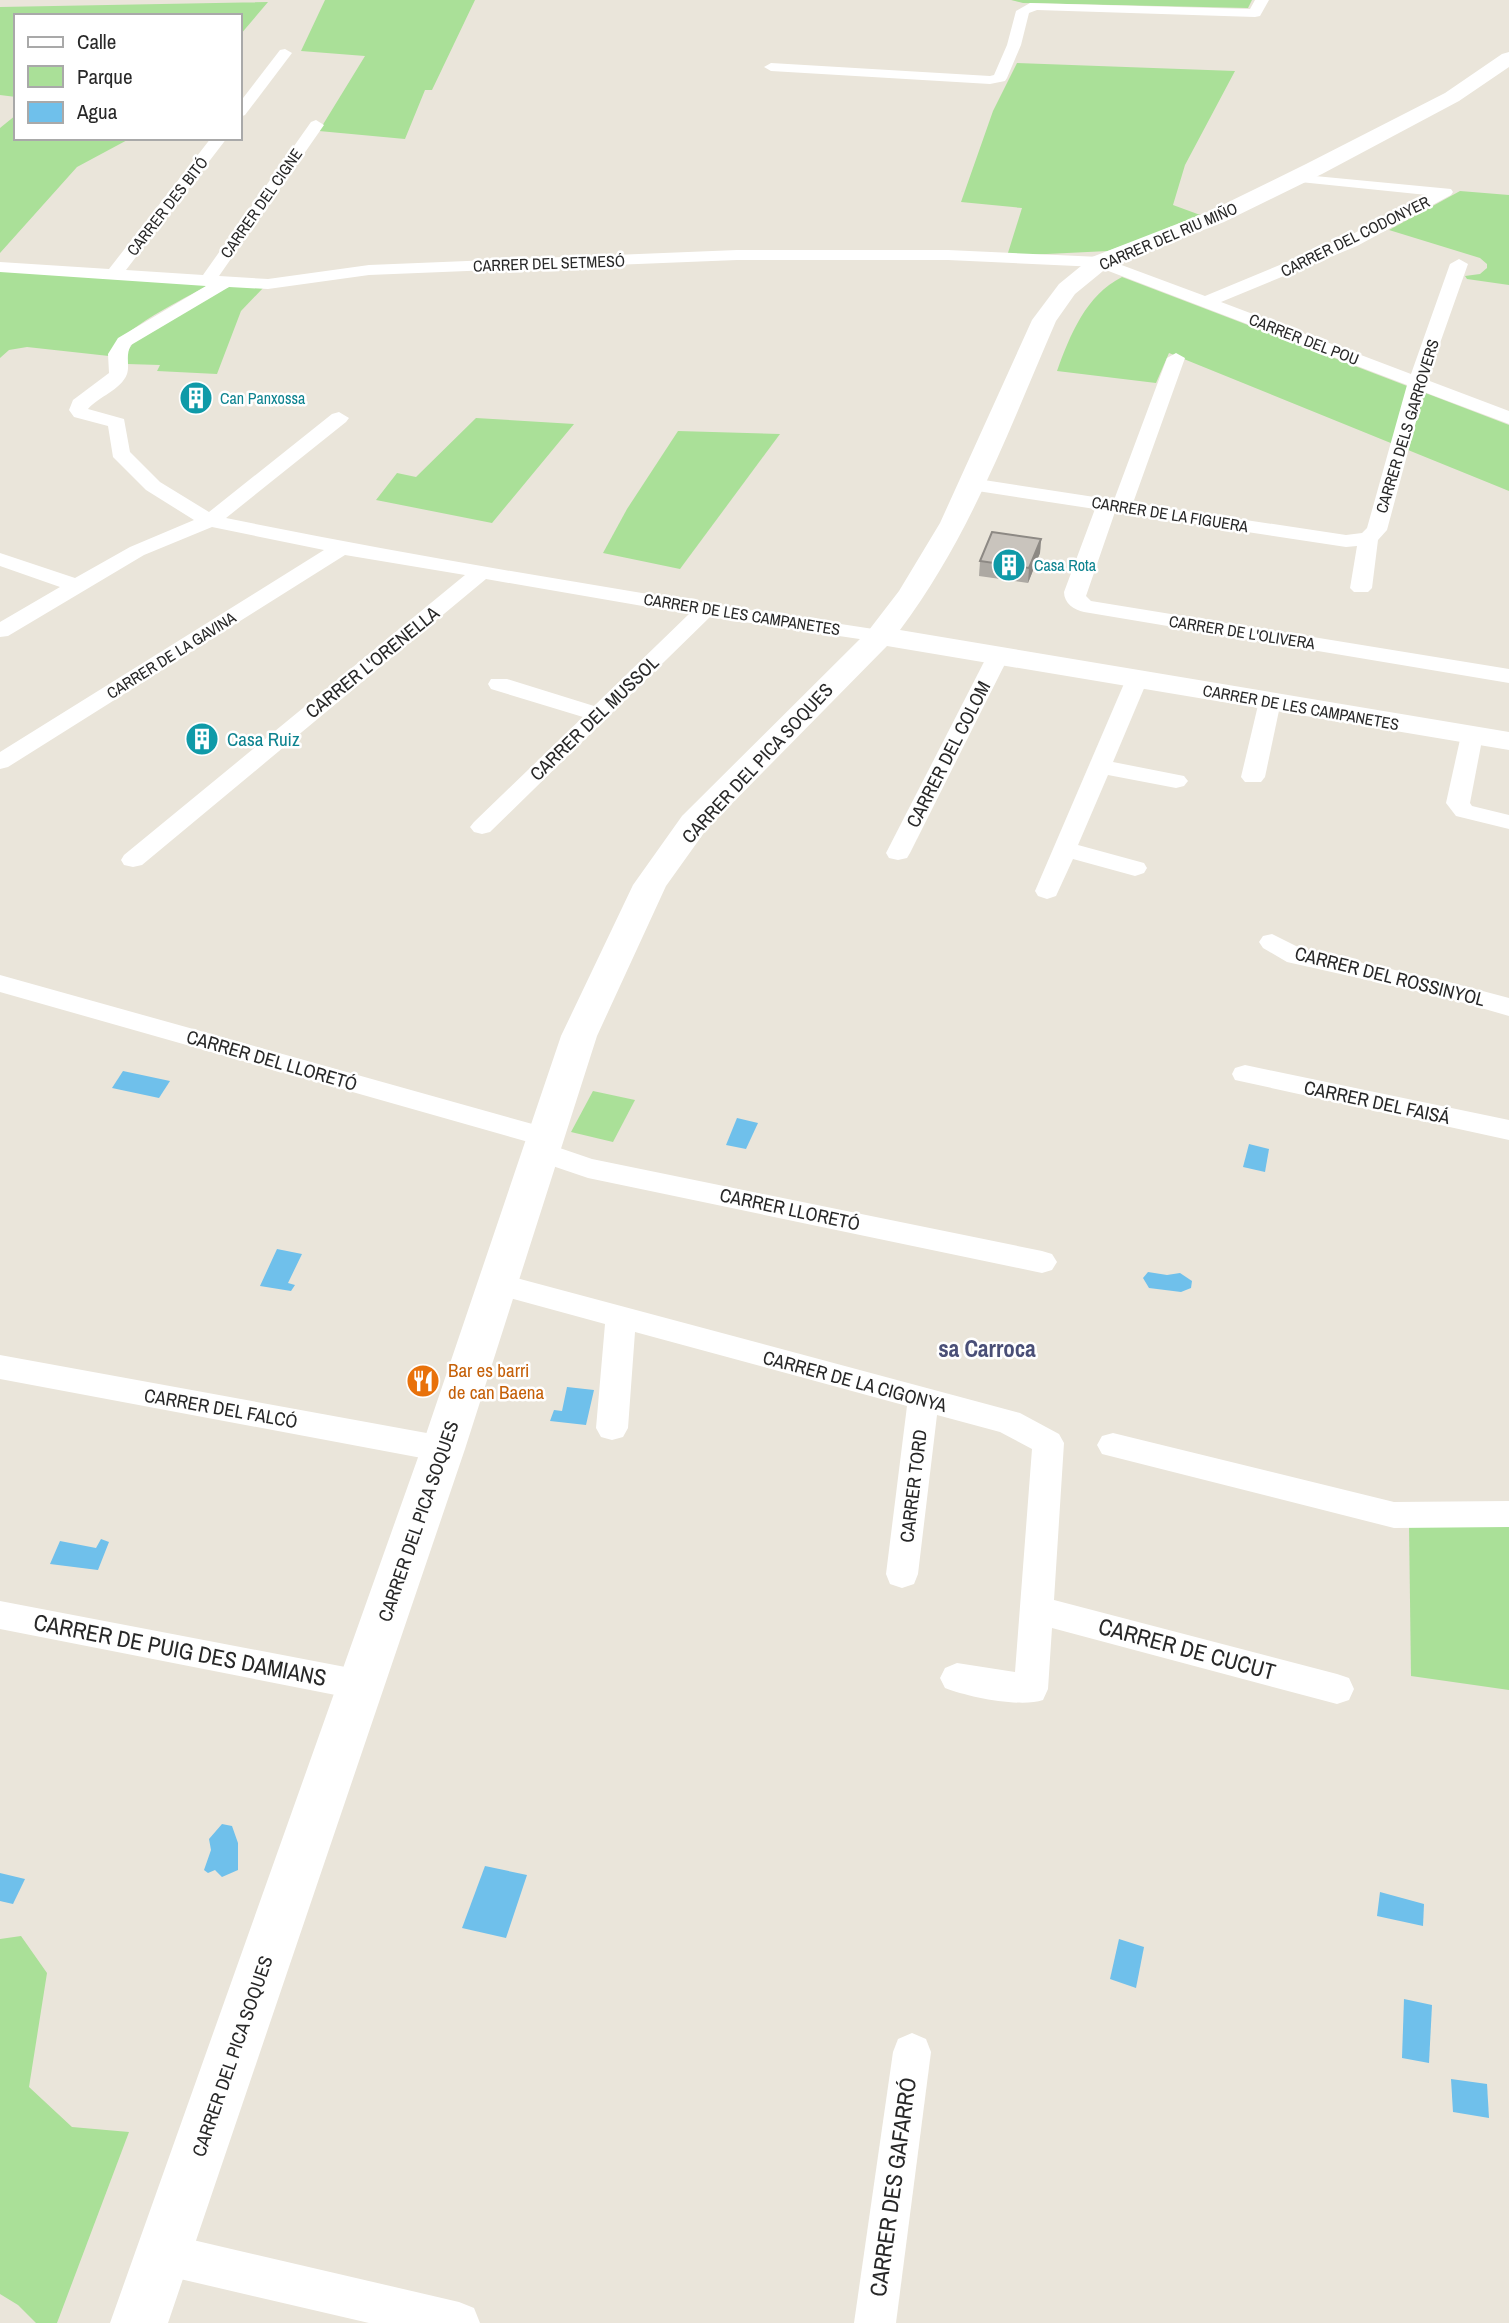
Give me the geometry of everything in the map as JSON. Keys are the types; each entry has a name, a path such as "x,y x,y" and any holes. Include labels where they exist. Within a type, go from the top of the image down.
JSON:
{"street":[{"path":"771,67 990,80 1000,78 1014,45 1023,11 1035,6 1258,6"},
{"path":"242,109 285,52"},
{"name":"CARRER DEL RIU MIÑO","path":"880,636 918,583 954,523 1052,306 1067,289 1100,262 1216,217 1300,177 1452,97 1509,58"},
{"name":"CARRER DEL CIGNE","path":"216,281 316,125"},
{"name":"CARRER DES BITÓ","path":"114,274 217,140"},
{"name":"CARRER DEL CODONYER","path":"1205,302 1351,242 1445,192 1300,177"},
{"name":"CARRER DEL SETMESÓ","path":"0,267 268,284 369,270 737,255 948,255 1100,262"},
{"name":"CARRER DEL POU","path":"1100,262 1509,418"},
{"name":"CARRER DELS GARROVERS","path":"1361,588 1368,538 1377,530 1418,382 1459,264"},
{"path":"210,521 153,486 120,453 117,423 78,410 80,404 112,382 118,373 117,354 124,342 216,281"},
{"path":"1114,506 1176,358"},
{"path":"0,631 137,551 210,521 339,418"},
{"name":"CARRER DE LA FIGUERA","path":"971,484 1346,541 1368,538"},
{"name":"CARRER DE L'OLIVERA","path":"1114,506 1075,592 1074,598 1084,606 1509,676"},
{"name":"CARRER DE LES CAMPANETES","path":"210,521 342,548 705,610 880,636 1509,741"},
{"name":"CARRER DE LA GAVINA","path":"0,762 342,548"},
{"path":"0,559 77,586"},
{"name":"CARRER L'ORENELLA","path":"133,860 482,572"},
{"name":"CARRER DEL MUSSOL","path":"482,827 705,610"},
{"name":"CARRER DEL PICA SOQUES","path":"139,2323 443,1449 579,1036 650,885 694,823 880,636"},
{"name":"CARRER DEL COLOM","path":"898,853 998,656"},
{"path":"1046,891 1137,679"},
{"path":"499,684 598,714"},
{"path":"1252,777 1270,701"},
{"path":"1472,735 1458,803 1464,811 1509,821"},
{"path":"1100,767 1176,780"},
{"path":"1064,849 1135,868"},
{"name":"CARRER DEL ROSSINYOL","path":"1272,942 1296,956 1445,989 1509,1007"},
{"name":"CARRER DEL LLORETÓ","path":"0,983 542,1144"},
{"name":"CARRER DEL FAISÁ","path":"1245,1074 1509,1130"},
{"name":"CARRER LLORETÓ","path":"542,1144 588,1168 1042,1262"},
{"name":"CARRER DE LA CIGONYA","path":"498,1284 1009,1422 1048,1443 1037,1610"},
{"path":"612,1428 621,1317"},
{"name":"CARRER DEL FALCÓ","path":"0,1367 443,1449"},
{"name":"CARRER TORD","path":"902,1574 923,1399"},
{"path":"1113,1445 1394,1515 1509,1514"},
{"path":"957,1678 1031,1689 1037,1610"},
{"name":"CARRER DE CUCUT","path":"1037,1610 1337,1689"},
{"name":"CARRER DE PUIG DES DAMIANS","path":"0,1615 361,1685"},
{"name":"CARRER DES GAFARRÓ","path":"875,2323 912,2052"},
{"path":"163,2254 459,2323"}],"green space":[{"path":"325,0 475,0 432,90 425,90 405,139 319,131 365,56 301,51"},
{"path":"1011,0 1252,0 1248,8 1023,3"},
{"path":"268,2 242,33 242,14 14,14 14,97 0,95 0,7"},
{"path":"1017,63 1235,71 1185,165 1173,205 1203,216 1108,251 1007,256 1022,208 961,202 993,111"},
{"path":"14,117 14,140 127,140 77,167 0,253 0,128"},
{"path":"1460,191 1509,195 1509,285 1467,279 1465,276 1480,274 1487,268 1487,264 1480,258 1389,230"},
{"path":"0,270 210,284 139,325 115,346 109,356 27,347 9,350 0,358"},
{"path":"1122,277 1509,425 1509,491 1169,353 1156,383 1057,371 1074,330 1089,305 1098,294"},
{"path":"234,285 264,287 241,311 217,374 157,371 160,365 127,364 125,355 137,337 209,295"},
{"path":"476,418 574,424 492,523 376,500 397,473 416,477"},
{"path":"678,431 780,434 680,569 603,553 627,509"},
{"path":"593,1091 635,1100 613,1142 571,1132"},
{"path":"1509,1523 1509,1690 1411,1676 1409,1525"},
{"path":"21,1936 47,1973 29,2087 72,2127 129,2132 57,2323 36,2323 18,2305 0,2294 0,1939"}],"water":[{"path":"123,1071 170,1081 159,1098 112,1088"},
{"path":"737,1118 758,1123 746,1149 726,1145"},
{"path":"1249,1144 1269,1149 1265,1172 1243,1167"},
{"path":"277,1249 302,1254 288,1283 295,1285 291,1291 260,1286"},
{"path":"1148,1272 1167,1275 1180,1273 1192,1281 1191,1288 1181,1292 1149,1288 1143,1278"},
{"path":"567,1387 594,1390 586,1425 550,1421 554,1410 562,1411"},
{"path":"101,1539 109,1542 98,1570 50,1564 60,1541 96,1548"},
{"path":"222,1824 232,1826 238,1843 238,1870 222,1877 215,1870 208,1873 204,1870 211,1850 209,1839"},
{"path":"485,1866 527,1875 506,1938 462,1928"},
{"path":"0,1873 25,1879 13,1904 0,1901"},
{"path":"1380,1892 1424,1904 1423,1926 1377,1916"},
{"path":"1119,1939 1144,1947 1136,1988 1110,1979"},
{"path":"1404,1999 1432,2005 1429,2063 1402,2058"},
{"path":"1451,2079 1487,2084 1489,2118 1453,2112"}],"building":[{"path":"992,532 1041,539 1029,568 980,561"}],"place":[{"name":"Can Panxossa","path":"196,398"},
{"name":"Casa Rota","path":"1009,565"},
{"name":"Casa Ruiz","path":"202,739"},
{"name":"Bar es barri de can Baena","path":"423,1381"}],"district":[{"name":"sa Carroca","path":"987,1349"}]}
